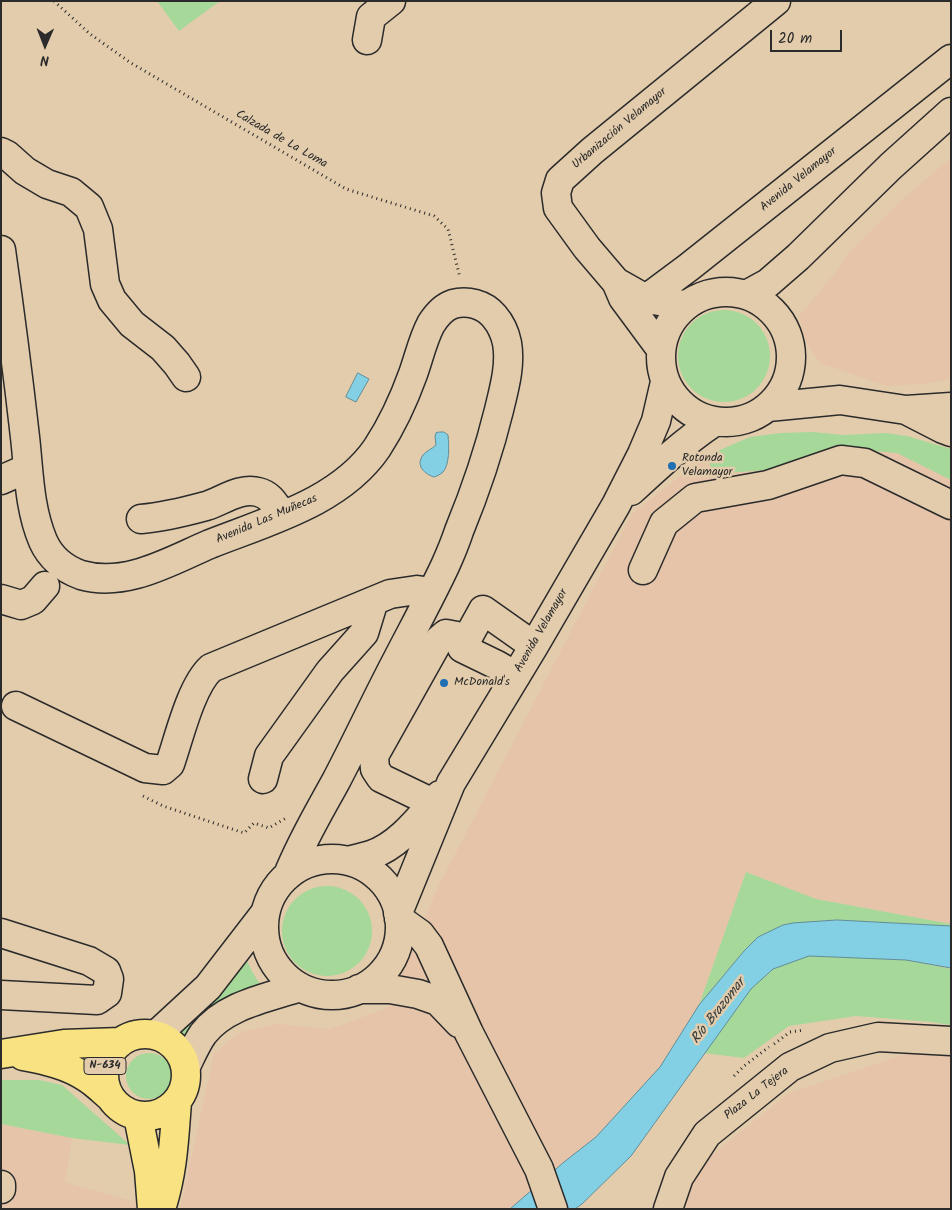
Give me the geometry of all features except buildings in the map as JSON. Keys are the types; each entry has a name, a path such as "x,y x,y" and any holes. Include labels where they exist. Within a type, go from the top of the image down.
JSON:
{"highway":[{"name":"N-634","path":"109,1096 104,1084 104,1073 106,1061 112,1051 120,1042 131,1036 156,1035"},
{"path":"152,1209 149,1171 138,1116 152,1116 166,1112 177,1102 184,1091 187,1079 186,1066 175,1046 166,1039 156,1035"},
{"name":"N-634","path":"4,1054 64,1044 120,1042"},
{"name":"N-634","path":"4,1054 66,1066 86,1077 126,1112 138,1116"},
{"path":"161,1209 168,1187 173,1158 177,1102"}],"street":[{"path":"367,40 371,17 391,1"},
{"name":"Urbanización Velamayor","path":"660,348 623,298 616,282 587,248 558,208 556,193 560,180 592,151 776,1"},
{"name":"Avenida Velamayor","path":"646,298 689,267 951,59"},
{"path":"746,295 768,283 798,257 891,166 951,112"},
{"path":"1,152 25,171 47,184 71,192 89,207 98,229 104,284 112,300 132,324 163,348 186,377"},
{"path":"780,320 785,289 798,257"},
{"name":"Avenida Las Muñecas","path":"2,259 36,520 45,545 54,557 66,568 94,577 132,576 166,563 282,516 317,499 350,478 366,463 390,427 413,376 430,326 438,314 448,305 466,303"},
{"name":"Urbanización Velamayor","path":"616,282 646,298 685,305"},
{"path":"714,292 746,295 770,309 780,320 790,344 790,370 782,390 768,407 756,415 743,420 728,423 714,422 694,414 676,401 665,382 660,366 660,348 665,332 673,317 685,305 699,297 714,292"},
{"path":"288,875 297,852 299,822 335,783 446,565 484,466 505,387 507,343 502,329 487,309 478,304 466,303"},
{"path":"790,370 840,400"},
{"name":"Avenida Velamayor","path":"452,783 616,505 642,454 656,421 665,382"},
{"path":"768,407 840,400 906,410 951,407"},
{"path":"906,410 951,432"},
{"name":"Avenida Velamayor","path":"616,505 671,454 714,422"},
{"path":"643,570 664,523 695,498 768,485 841,460 865,463 951,506"},
{"path":"1,480 28,468"},
{"path":"141,519 166,516 208,505 240,492 253,491 269,497 282,516"},
{"path":"1,599 22,604 33,600 45,586"},
{"path":"16,706 145,768 163,770 170,764 191,702 204,674 211,668 390,594 417,590 431,592"},
{"path":"263,779 269,756 330,672 364,633 372,602"},
{"path":"516,676 462,648 483,610 534,646"},
{"path":"433,802 381,778 374,769 374,756 440,640 446,634 467,638"},
{"path":"452,783 404,834 390,845 372,855 343,860 330,859 310,862 295,869 275,888 267,905 263,924 270,956 283,974 300,987 320,994 340,994 360,989 390,989 418,994 438,1001 469,1033"},
{"path":"360,989 377,977 391,961 398,940 399,916 452,783"},
{"path":"299,822 343,860 365,868 381,879 392,895 399,916 420,934 429,946 469,1033 539,1170 554,1209"},
{"path":"156,1035 208,987 265,914"},
{"path":"1,933 89,961 106,971 109,979 107,993 97,1000 1,995"},
{"path":"186,1066 203,1034 221,1017 243,1005 300,987"},
{"name":"Plaza La Tejera","path":"668,1209 679,1177 707,1134 790,1067 830,1048 878,1037 951,1040"}],"path":[{"name":"Calzada de La Loma","path":"54,1 90,34 131,63 346,189 434,216 448,230 466,303"},
{"path":"244,833 254,823 269,828 299,822"}],"shaded area":[{"path":"951,158 951,378 933,383 887,386 820,363 805,340 799,316 851,251 903,199"},
{"path":"850,449 897,453 951,480 951,924 816,899 746,872 699,1005 660,1067 596,1137 510,1209 180,1209 214,1054 240,1032 277,1024 330,1029 387,1008 437,889 632,514 706,456 714,474"},
{"path":"917,1050 951,1053 951,1209 682,1209 680,1206 706,1160 789,1093"},
{"path":"1,1124 72,1138 65,1182 124,1199 171,1209 1,1209"}],"green space":[{"path":"157,1 220,1 179,31"},
{"path":"724,310 742,313 757,323 767,338 770,356 767,374 757,389 742,399 724,402 706,399 691,389 681,374 678,356 681,338 691,323 706,313"},
{"path":"813,432 843,435 886,433 907,436 951,449 951,480 897,453 850,449 779,469 714,474 706,456 750,437 781,433"},
{"path":"746,872 816,899 951,924 951,926 837,920 783,925 758,937 699,1005"},
{"path":"327,886 344,890 359,899 368,914 372,931 368,948 359,963 344,972 327,976 310,972 295,963 286,948 282,931 286,914 295,899 310,890"},
{"path":"244,954 252,972 263,988 185,1040 172,1028"},
{"path":"809,956 906,960 951,969 951,1025 856,1016 789,1026 744,1058 704,1053 751,989 773,969"},
{"path":"145,1053 153,1053 162,1057 168,1063 172,1076 168,1089 162,1095 153,1099 145,1099 136,1095 130,1089 126,1080 126,1072 130,1063 136,1057"},
{"path":"1,1080 39,1080 62,1085 130,1145 72,1138 1,1124"}],"water":[{"path":"358,373 369,379 356,402 346,397"},
{"path":"440,432 448,435 448,461 445,470 434,477 424,472 420,463 424,454 436,445 435,436 436,433"},
{"name":"Río Brazomar","path":"837,920 951,926 951,968 906,960 809,956 773,969 751,989 631,1156 582,1204 575,1209 510,1209 596,1137 660,1067 699,1005 758,937 783,925"}],"place":[{"name":"Rotonda Velamayor","path":"672,466"},
{"name":"McDonald's","path":"444,683"}]}
